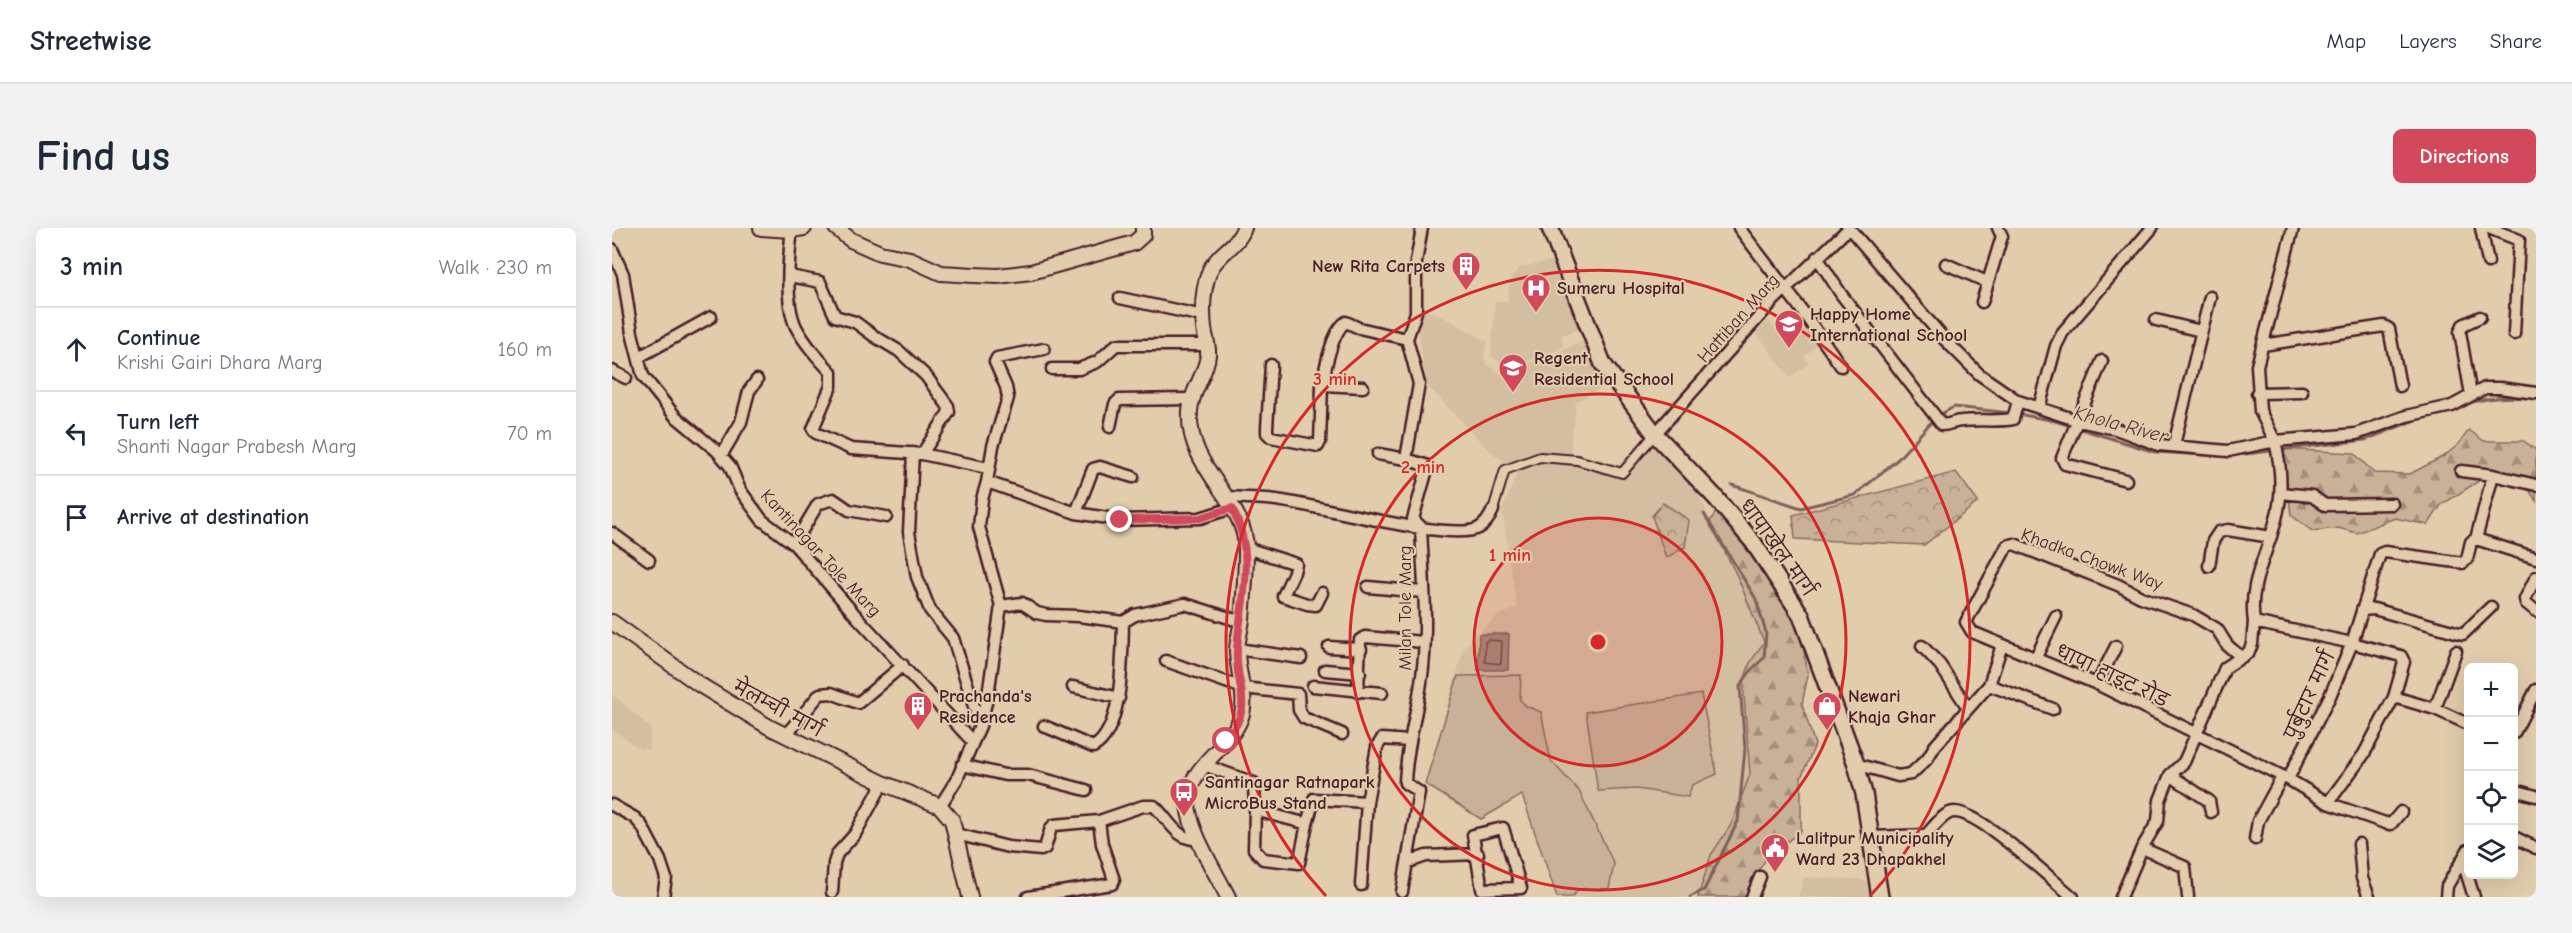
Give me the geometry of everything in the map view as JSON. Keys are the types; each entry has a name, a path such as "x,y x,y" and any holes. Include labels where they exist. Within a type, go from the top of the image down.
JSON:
{"main road":[{"path":"761,228 795,229"},
{"path":"836,228 851,240 941,273 998,276 1031,272 1134,243 1143,235 1143,228"},
{"path":"1228,897 1197,838 1188,802 1190,788 1204,765 1236,728 1242,713 1243,688 1237,650 1242,622 1246,548 1239,523 1229,503 1203,465 1192,442 1190,429 1191,399 1208,355 1203,316 1204,293 1211,268 1217,259 1236,242 1244,228"},
{"name":"धापाखेल मार्ग","path":"1550,228 1603,364 1655,434 1715,497 1753,542 1801,615 1856,764 1864,794 1880,897"},
{"name":"मेलम्ची मार्ग","path":"612,622 735,708 785,736 883,783 940,806"},
{"path":"940,806 952,820 970,897"}],"street":[{"path":"1406,459 1419,384 1407,339 1416,312 1416,262 1422,228"},
{"path":"1739,228 1841,366"},
{"path":"1849,228 1945,340 2015,410"},
{"name":"Hattiban Marg","path":"1655,434 1817,257 1849,228"},
{"path":"1982,302 2002,236 1998,228"},
{"path":"2121,897 2142,848 2158,821 2162,791 2170,775 2181,766 2198,733 2225,668 2249,651 2252,644 2253,589 2271,537 2281,493 2276,444 2260,411 2257,366 2293,228"},
{"path":"2481,228 2488,262"},
{"path":"2489,228 2519,240 2514,334"},
{"path":"795,229 789,296 795,325 810,349 831,372 831,386 813,429 816,433 851,449 917,453 988,468"},
{"path":"2038,408 2056,346 2063,332 2147,230"},
{"name":"Kantinagar Tole Marg","path":"612,249 623,274 632,333 643,376 675,416 730,466 740,490 762,520 794,544 857,617 972,741"},
{"path":"1817,257 1841,294 1942,425 1963,420 1997,421 2015,410 2038,408 2076,426 2116,429 2159,445 2228,451 2356,434 2406,416 2451,406 2484,388 2536,393"},
{"path":"1946,264 1987,282"},
{"path":"790,276 820,282 835,316 855,322 900,351 926,376 948,406 949,412 917,453 909,532 917,577 930,610 953,638 980,726"},
{"path":"2174,445 2210,297"},
{"path":"1120,298 1203,316"},
{"path":"639,357 711,317"},
{"path":"2471,395 2460,332 2463,325 2480,317"},
{"path":"2156,320 2201,331"},
{"path":"1271,365 1267,433 1271,437 1318,447 1322,385 1329,354 1341,325 1346,322 1352,323 1359,328 1407,339"},
{"path":"2263,345 2384,326 2389,329 2400,386"},
{"path":"1052,369 1079,369 1096,362 1116,345 1207,345"},
{"path":"940,806 957,779 980,726 988,695 1001,606 979,527 988,468 1008,398 1006,387 995,362 997,358 1044,348"},
{"path":"2102,361 2062,458 2065,464 2126,480"},
{"path":"612,371 626,378"},
{"path":"721,456 741,422 748,391 757,380"},
{"path":"1322,385 1363,387"},
{"path":"2257,393 2302,392"},
{"path":"1110,427 1115,404 1119,400 1191,399"},
{"path":"1378,454 1428,466 1413,519 1421,527 1460,531 1478,528 1488,519 1505,470 1540,457 1577,460 1622,473 1655,434"},
{"path":"1076,513 1093,470 1096,468 1133,477"},
{"path":"2461,471 2493,475 2536,485"},
{"path":"2254,622 2352,644 2380,554 2385,552 2459,564 2467,559 2471,542 2476,539 2493,475"},
{"path":"987,482 1076,513 1120,520 1200,518 1229,503"},
{"path":"2281,493 2312,496 2325,505 2392,504"},
{"path":"794,544 818,504 823,501 833,500 849,510 886,517"},
{"name":"Milan Tole Marg","path":"1229,503 1277,500 1377,521 1421,527 1422,682 1409,741 1406,785 1419,792 1409,862"},
{"path":"2209,566 2213,541 2219,532 2228,530 2271,537"},
{"path":"612,533 649,560"},
{"path":"2476,539 2536,558"},
{"name":"Khadka Chowk Way","path":"2002,645 1972,632 1966,622 2007,546 2014,544 2118,585 2141,597 2193,615 2217,628 2227,645 2241,657"},
{"path":"1246,548 1296,564 1283,596 1316,605 1322,593"},
{"path":"2536,577 2525,599 2526,603 2536,611"},
{"path":"1368,587 1423,592"},
{"path":"1001,606 1022,603 1036,613 1046,615 1078,616 1123,622 1135,615 1185,604 1242,622"},
{"path":"2362,610 2374,609 2463,634 2491,607"},
{"path":"2035,659 2056,616"},
{"path":"1044,726 1093,747 1105,736 1119,698 1123,622"},
{"path":"1358,692 1360,640 1365,637 1423,642"},
{"name":"पुर्बुटार मार्ग","path":"2254,838 2258,821 2285,778 2330,696 2352,644 2401,656 2404,663 2394,697"},
{"path":"1856,764 1898,776 1911,774 1928,759 1935,746 1989,685 2002,645"},
{"name":"धापा हाइट रोड","path":"2002,645 2097,684 2189,731 2198,733 2328,803 2391,824 2401,812"},
{"path":"1922,646 1940,665 1968,708"},
{"path":"2097,684 2115,646"},
{"path":"1329,647 1361,650"},
{"path":"1237,650 1301,657"},
{"path":"2435,709 2456,651"},
{"path":"1166,661 1243,688 1298,694 1299,710 1304,718 1342,734"},
{"path":"785,736 820,694 831,693 858,703 903,664"},
{"path":"1325,670 1360,673"},
{"path":"1989,685 2053,710"},
{"path":"1313,686 1382,693"},
{"path":"1073,687 1119,698"},
{"path":"2518,725 2536,690"},
{"path":"2328,803 2364,754 2394,697 2435,709 2464,722"},
{"path":"1361,885 1367,802 1378,742 1382,739 1409,741"},
{"path":"962,765 1005,775 1028,775 1086,790"},
{"path":"1204,765 1254,783 1254,849 1263,859 1299,863 1314,799 1367,802"},
{"path":"2170,775 2209,801 2211,812"},
{"path":"832,892 834,863 837,854 855,834 883,783"},
{"path":"2518,791 2536,796"},
{"path":"612,805 635,818 642,826 660,860 666,878 663,897"},
{"path":"956,834 1008,847 1041,850 1045,848 1054,825 1099,821 1143,806 1154,806 1167,817 1177,834 1188,839 1197,838"},
{"path":"1255,810 1307,824"},
{"path":"1871,837 1926,835 1948,813 1958,812 1991,828 2073,897"},
{"path":"1028,897 1097,892 1112,884 1114,880 1102,844 1099,821"},
{"path":"1503,828 1521,888 1482,890 1478,854 1473,836 1503,828"},
{"path":"2518,839 2536,848"},
{"path":"2359,844 2362,879 2369,897"},
{"path":"2142,848 2185,867 2188,897"},
{"path":"1402,892 1409,862 1426,856 1478,854"},
{"path":"2446,897 2447,886 2463,862"},
{"path":"2463,862 2474,897"},
{"path":"1752,897 1760,877"}],"shaded area":[{"name":"Sumeru Hospital","path":"1557,260 1585,327 1561,336 1564,347 1516,366 1502,363 1491,356 1495,301 1507,301 1511,277 1521,267"},
{"name":"Regent Residential School","path":"1420,309 1441,315 1488,342 1484,354 1486,364 1503,375 1587,340 1606,385 1576,402 1571,435 1572,455 1539,451 1506,464 1485,446 1426,384 1418,326"},
{"name":"Happy Home International School","path":"1803,313 1819,343 1804,357 1809,363 1790,378 1756,333 1768,320 1780,334"},
{"path":"1656,438 1693,483 1738,578 1764,642 1750,663 1746,725 1750,774 1731,825 1711,855 1698,897 1557,897 1522,795 1481,819 1425,784 1464,647 1498,615 1517,608 1502,511 1519,468 1540,457 1577,460 1622,473"},
{"path":"612,694 651,728 649,749 640,749 612,729"},
{"path":"1804,877 1857,879 1870,882 1873,897 1798,897"}],"green space":[{"path":"2469,430 2484,441 2524,441 2536,450 2536,501 2525,483 2497,469 2441,505 2428,525 2395,518 2357,533 2338,528 2312,531 2291,515 2283,449 2354,453 2374,473 2410,474 2444,456 2458,445"},
{"path":"1956,472 1978,502 1924,545 1795,539 1793,515"},
{"path":"1663,503 1689,520 1685,547 1666,558 1652,516"},
{"path":"1718,508 1783,601 1802,639 1808,675 1802,704 1815,745 1801,778 1801,831 1767,857 1754,878 1748,897 1698,897 1711,855 1731,825 1750,774 1743,683 1750,663 1764,642 1738,578 1710,522"},
{"path":"1521,675 1520,700 1526,706 1541,712 1551,761 1579,791 1614,864 1609,889 1579,889 1572,897 1557,897 1522,795 1481,819 1425,784 1458,676"},
{"path":"1701,694 1717,774 1692,785 1688,797 1637,789 1598,791 1586,712"}],"water":[{"path":"1479,634 1509,634 1508,670 1478,670"}],"waterway":[{"name":"Khola River","path":"2467,404 2501,397 2536,399"},
{"name":"Khola River","path":"1939,415 1954,407 2011,413"},
{"name":"Khola River","path":"2018,414 2055,421 2155,452 2222,456"},
{"name":"Khola River","path":"2228,456 2365,440 2423,417"},
{"name":"Khola River","path":"1732,485 1801,508 1855,495 1898,459 1934,419"},
{"name":"Khola River","path":"1690,897 1704,890 1738,821 1745,749 1740,686 1752,669 1764,658 1766,633 1756,599 1704,514"}],"place":[{"name":"New Rita Carpets","path":"1466,292"},
{"name":"Sumeru Hospital","path":"1536,314"},
{"name":"Happy Home International School","path":"1789,350"},
{"name":"Regent Residential School","path":"1513,394"},
{"name":"Prachanda's Residence","path":"918,732"},
{"name":"Newari Khaja Ghar","path":"1827,732"},
{"name":"Santinagar Ratnapark MicroBus Stand","path":"1184,818"},
{"name":"Lalitpur Municipality Ward 23 Dhapakhel","path":"1775,874"}],"route":[{"path":"1120,520 1200,518 1232,508 1246,548 1242,622 1237,650 1243,688 1242,713 1236,728 1226,741"}]}
